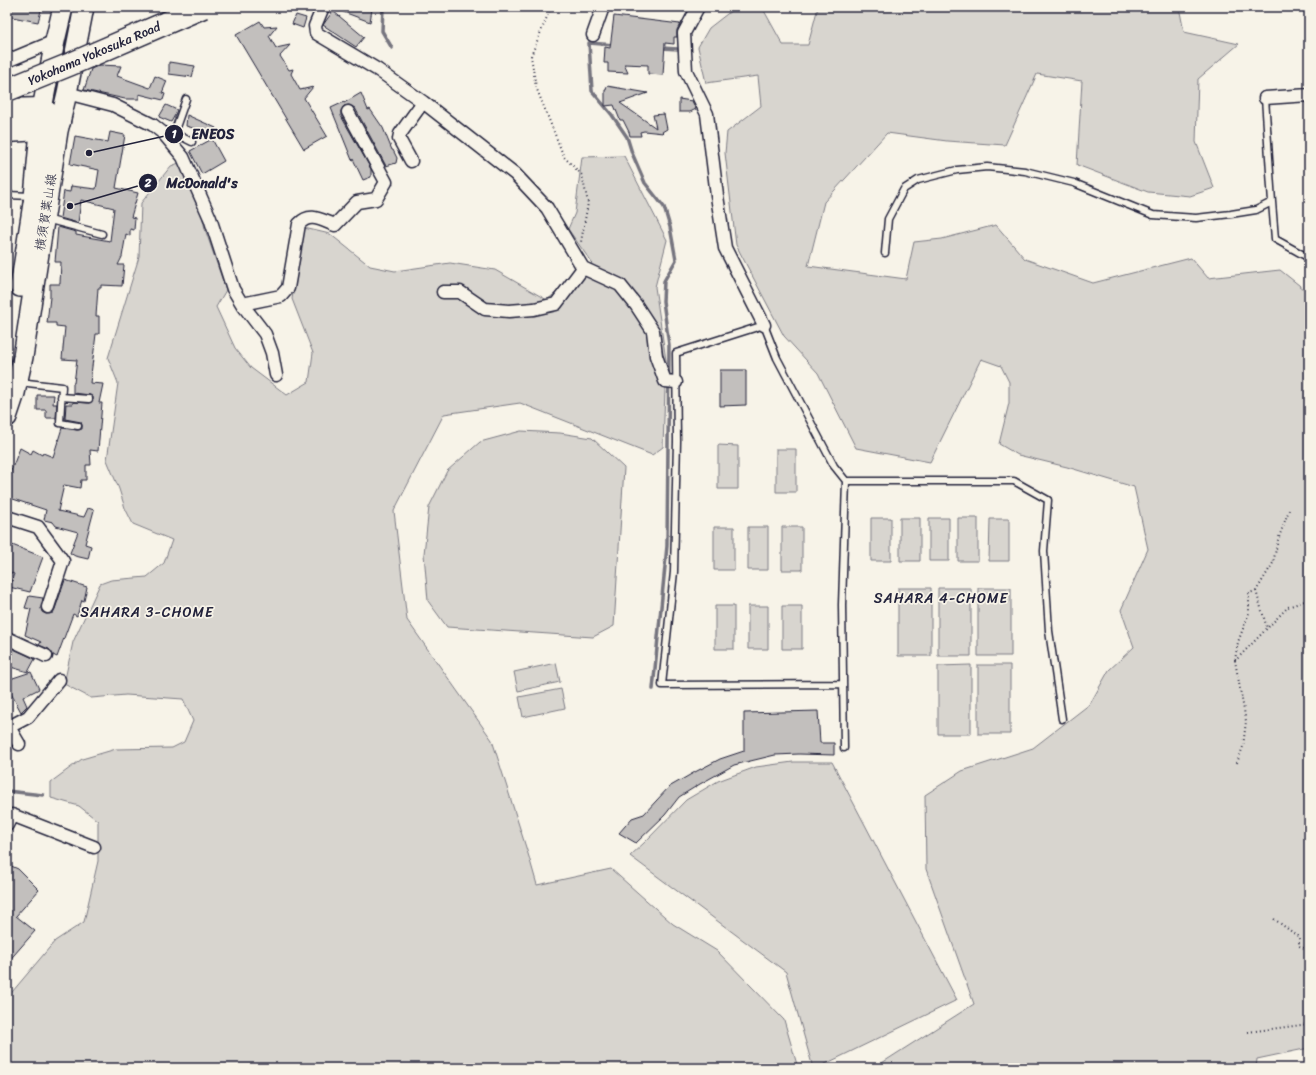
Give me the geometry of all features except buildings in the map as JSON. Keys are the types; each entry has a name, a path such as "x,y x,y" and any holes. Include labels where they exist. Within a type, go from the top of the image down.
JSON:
{"highway":[{"name":"Yokohama Yokosuka Road","path":"7,82 184,7"},
{"name":"Yokohama Yokosuka Road","path":"7,90 203,7"},
{"path":"7,110 59,122"},
{"path":"7,132 41,119"}],"main road":[{"name":"横須賀葉山線","path":"7,417 34,197 41,119 55,41 63,7"},
{"name":"横須賀葉山線","path":"12,375 23,357 59,122 67,93 84,7"}],"street":[{"path":"324,7 315,26 316,33 378,70 515,174 547,208 580,263 620,285 636,305 653,331 656,356 664,381 676,382"},
{"path":"593,35 603,7"},
{"path":"698,7 684,33 686,71 707,114 725,248 764,326"},
{"path":"7,61 55,41"},
{"path":"67,93 113,105 168,133 183,157 210,218 233,289 242,304 265,334 272,353 276,375"},
{"path":"1265,98 1309,95"},
{"path":"411,161 399,139 400,134 422,102"},
{"path":"242,304 281,296 288,288 299,224 304,219 312,217 335,225 358,202 376,199 383,188 386,182 348,112"},
{"path":"443,292 460,292 485,309 509,311 534,309 556,304 580,263"},
{"path":"7,517 38,527 63,561 48,607"},
{"path":"7,638 46,656"},
{"path":"19,744 8,728 28,717 59,680"},
{"path":"7,825 12,815 94,847"}],"lane":[{"path":"1265,98 1275,239 1309,258"},
{"path":"186,99 168,133 192,142"},
{"path":"885,253 888,219 904,189 918,180 956,170 987,167 1032,173 1074,183 1153,215 1196,218 1256,210 1272,202"},
{"path":"7,195 34,197"},
{"path":"44,219 102,234"},
{"path":"843,684 662,685 674,572 677,441 676,354 764,326 780,365 834,466 846,481 842,606 844,748"},
{"path":"12,375 62,387 60,423 78,426"},
{"path":"62,397 89,399"},
{"path":"846,481 1014,481 1048,500 1044,550 1049,631 1062,719"}],"path":[{"path":"551,7 531,56 536,87 564,157 582,175 588,203 580,263"},
{"path":"1237,762 1243,747 1246,721 1235,662 1238,642 1249,613 1249,593 1256,591 1273,563 1278,540 1289,510"},
{"path":"1256,591 1267,628"},
{"path":"1235,662 1288,606 1305,601 1309,596"},
{"path":"1274,918 1299,937 1299,946 1309,950"},
{"path":"1248,1032 1309,1024"}],"shaded area":[{"path":"736,7 762,7 783,45 808,45 818,7 1179,7 1184,32 1239,44 1198,79 1196,142 1214,188 1190,196 1148,192 1077,165 1082,81 1037,74 1005,145 947,141 887,133 824,202 808,266 906,279 914,242 942,239 996,225 1025,259 1093,283 1191,258 1208,278 1280,270 1309,293 1309,1048 1257,1059 1256,1068 874,1068 974,1004 926,869 925,795 962,771 1033,748 1090,704 1109,670 1134,647 1121,610 1148,549 1134,487 1067,467 1018,455 999,444 1009,403 1009,382 1001,366 981,359 930,462 856,448 818,373 784,336 736,245 725,153 727,132 761,106 758,76 706,83 698,47 709,28"},
{"path":"624,156 667,240 655,287 666,360 663,447 652,455 520,403 444,414 394,511 407,620 492,740 537,885 611,869 673,924 717,951 784,1020 798,1068 7,1068 7,998 55,941 84,922 98,861 98,821 79,806 51,798 51,782 82,759 116,749 172,748 184,742 193,721 183,699 126,695 91,698 64,684 73,642 100,584 111,580 147,577 164,563 172,540 133,524 125,508 107,460 118,383 108,358 139,257 141,203 171,166 190,159 205,229 226,290 216,307 235,348 251,368 287,395 309,382 313,353 292,299 304,228 330,234 370,266 395,271 450,263 495,270 547,300 592,263 568,229 575,213 582,157"},
{"path":"521,431 560,433 592,438 624,468 614,626 593,637 447,627 428,601 424,554 429,507 447,471 480,442"},
{"path":"718,445 738,446 738,489 718,489"},
{"path":"776,449 796,449 796,492 776,492"},
{"path":"871,518 891,518 891,561 871,561"},
{"path":"900,518 920,518 920,561 900,561"},
{"path":"929,518 949,518 949,561 929,561"},
{"path":"958,518 978,518 978,561 958,561"},
{"path":"990,519 1009,519 1009,561 989,561"},
{"path":"714,527 734,527 734,570 714,570"},
{"path":"748,527 768,527 768,570 748,570"},
{"path":"782,527 802,527 802,570 782,570"},
{"path":"898,588 931,588 931,656 898,656"},
{"path":"938,588 971,588 971,656 938,656"},
{"path":"978,588 1011,588 1011,656 978,656"},
{"path":"715,606 734,606 734,649 715,649"},
{"path":"748,606 768,606 768,649 748,649"},
{"path":"782,606 802,606 802,649 782,649"},
{"path":"556,663 560,682 518,691 514,672"},
{"path":"971,665 971,734 938,734 938,666"},
{"path":"978,665 1010,665 1010,734 978,734"},
{"path":"561,689 565,708 523,717 519,697"},
{"path":"793,762 832,762 957,1000 817,1068 813,1068 786,972 630,856 686,800 718,781 756,767"}],"waterway":[{"path":"383,7 382,31 392,48"},
{"path":"615,45 589,43 592,91 612,115 627,137 645,183 664,207 670,227 676,260 664,281 663,301 669,345 667,546 653,689"},
{"path":"661,48 678,49"},
{"path":"7,791 43,795"}],"place":[{"name":"ENEOS","path":"89,153"},
{"name":"McDonald's","path":"70,206"}],"district":[{"name":"SAHARA 4-CHOME","path":"941,598"},
{"name":"SAHARA 3-CHOME","path":"147,612"}]}
